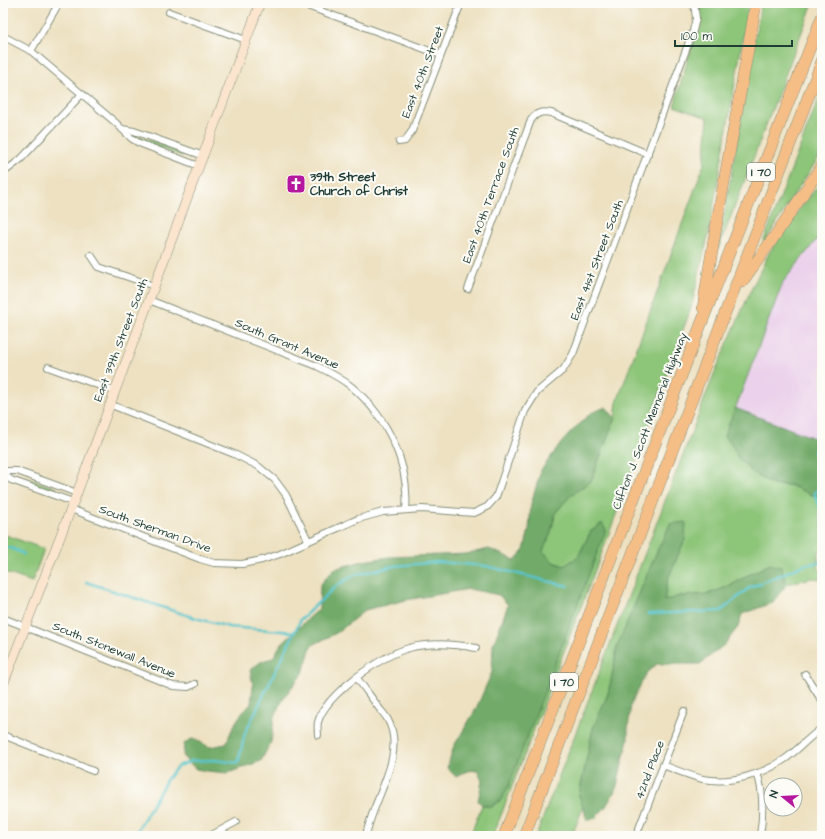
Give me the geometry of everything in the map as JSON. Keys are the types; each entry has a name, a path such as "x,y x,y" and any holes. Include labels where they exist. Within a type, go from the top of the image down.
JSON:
{"highway":[{"path":"700,327 756,3"},
{"name":"Clifton J. Scott Memorial Highway","path":"504,836 700,327 822,17"},
{"name":"I 70","path":"524,836 822,61"},
{"path":"732,296 822,166"}],"main road":[{"name":"East 39th Street South","path":"3,685 204,156 260,3"}],"street":[{"path":"31,51 59,3"},
{"path":"300,3 441,55"},
{"name":"East 40th Street","path":"399,142 405,141 412,131 461,3"},
{"name":"East 41st Street South","path":"487,507 496,498 525,411 537,392 563,370 573,354 693,31 696,18 694,3"},
{"path":"169,12 246,40"},
{"path":"3,36 31,51 139,144 199,166"},
{"path":"3,173 21,159 82,94"},
{"name":"East 40th Terrace South","path":"468,289 530,120 536,114 544,111 550,113 648,154"},
{"path":"122,129 134,131 204,156"},
{"path":"91,255 99,266 154,286"},
{"name":"South Grant Avenue","path":"149,300 317,366 335,375 352,387 377,412 396,445 406,479 406,510"},
{"path":"48,367 114,391"},
{"path":"110,404 234,454 258,466 275,480 286,495 308,540"},
{"path":"3,471 17,471 77,492"},
{"name":"South Sherman Drive","path":"3,474 11,480 173,550 214,563 242,564 262,560 280,554 308,540 358,519 383,512 422,509 474,512 487,507"},
{"name":"South Stonewall Avenue","path":"3,618 173,686 188,687 195,684"},
{"path":"318,735 318,724 330,702 339,692 381,660 409,648 442,644 476,648"},
{"path":"805,674 822,701"},
{"path":"357,678 389,721 393,736 393,755 390,770 372,813 366,836"},
{"name":"42nd Place","path":"636,836 684,711"},
{"path":"663,765 704,779 728,780 741,778 771,767 786,758 822,728"},
{"path":"3,735 93,771"},
{"path":"757,773 760,784 762,810 762,826 760,836"},
{"path":"210,836 236,822"}],"shaded area":[{"path":"822,233 822,441 735,408 783,282"}],"green space":[{"path":"698,3 749,3 709,232 691,308 610,531 493,836 470,836 482,805 491,807 501,800 591,531 578,557 564,566 553,562 542,551 550,535 556,512 571,495 591,481 615,418 617,402 704,164 708,118 674,106 700,18 700,6"},
{"path":"761,3 813,3 718,250"},
{"path":"822,90 822,153 765,242 763,242"},
{"path":"136,135 183,152 184,154 182,156 136,140 134,138"},
{"path":"822,181 822,233 783,282 725,436 739,459 773,485 790,485 812,495 822,495 822,550 818,552 818,568 822,571 822,579 811,578 787,584 781,567 748,575 730,586 708,594 679,596 664,601 668,579 685,539 658,549 617,647 608,694 593,728 579,795 583,807 572,836 536,836 714,374 769,253 787,225"},
{"path":"606,407 615,418 591,481 571,495 556,512 550,535 543,551 553,562 564,566 578,557 591,531 602,523 606,530 508,788 501,800 491,807 482,805 478,801 482,781 478,770 467,771 456,777 447,768 454,746 476,709 492,672 493,645 508,605 499,595 469,589 406,600 365,610 338,632 311,646 303,673 284,697 274,718 271,742 261,761 228,773 196,769 183,757 184,744 193,738 209,747 226,744 236,722 251,704 253,685 250,670 262,661 273,658 281,644 319,609 320,585 334,569 363,561 389,557 466,554 489,549 515,560 524,550 529,530 531,504 541,470 562,442 575,428 591,413"},
{"path":"735,408 822,441 822,495 812,495 790,485 773,485 753,473 739,459 733,447 724,436"},
{"path":"13,474 56,488 57,492 54,493 13,478"},
{"path":"686,522 685,539 668,579 664,601 679,596 708,594 730,586 770,564 781,567 787,584 772,603 742,614 738,627 725,644 700,664 657,664 647,672 631,704 628,740 616,789 605,808 595,818 587,820 579,795 593,728 608,694 617,647 670,524"},
{"path":"3,534 44,549 32,582 3,572"}],"waterway":[{"path":"814,451 820,461 818,466 822,472"},
{"path":"822,476 819,483 820,488 814,493 821,510 822,520"},
{"path":"3,547 11,548 24,554"},
{"path":"134,836 167,779 178,766 192,761 214,760 238,763 245,733 301,619 336,586 354,575 394,566 439,562 486,566 568,586"},
{"path":"648,614 721,611 749,588 804,565 822,562"},
{"path":"86,582 192,617 229,627 294,632"}],"place":[{"name":"39th Street Church of Christ","path":"296,184"}]}
